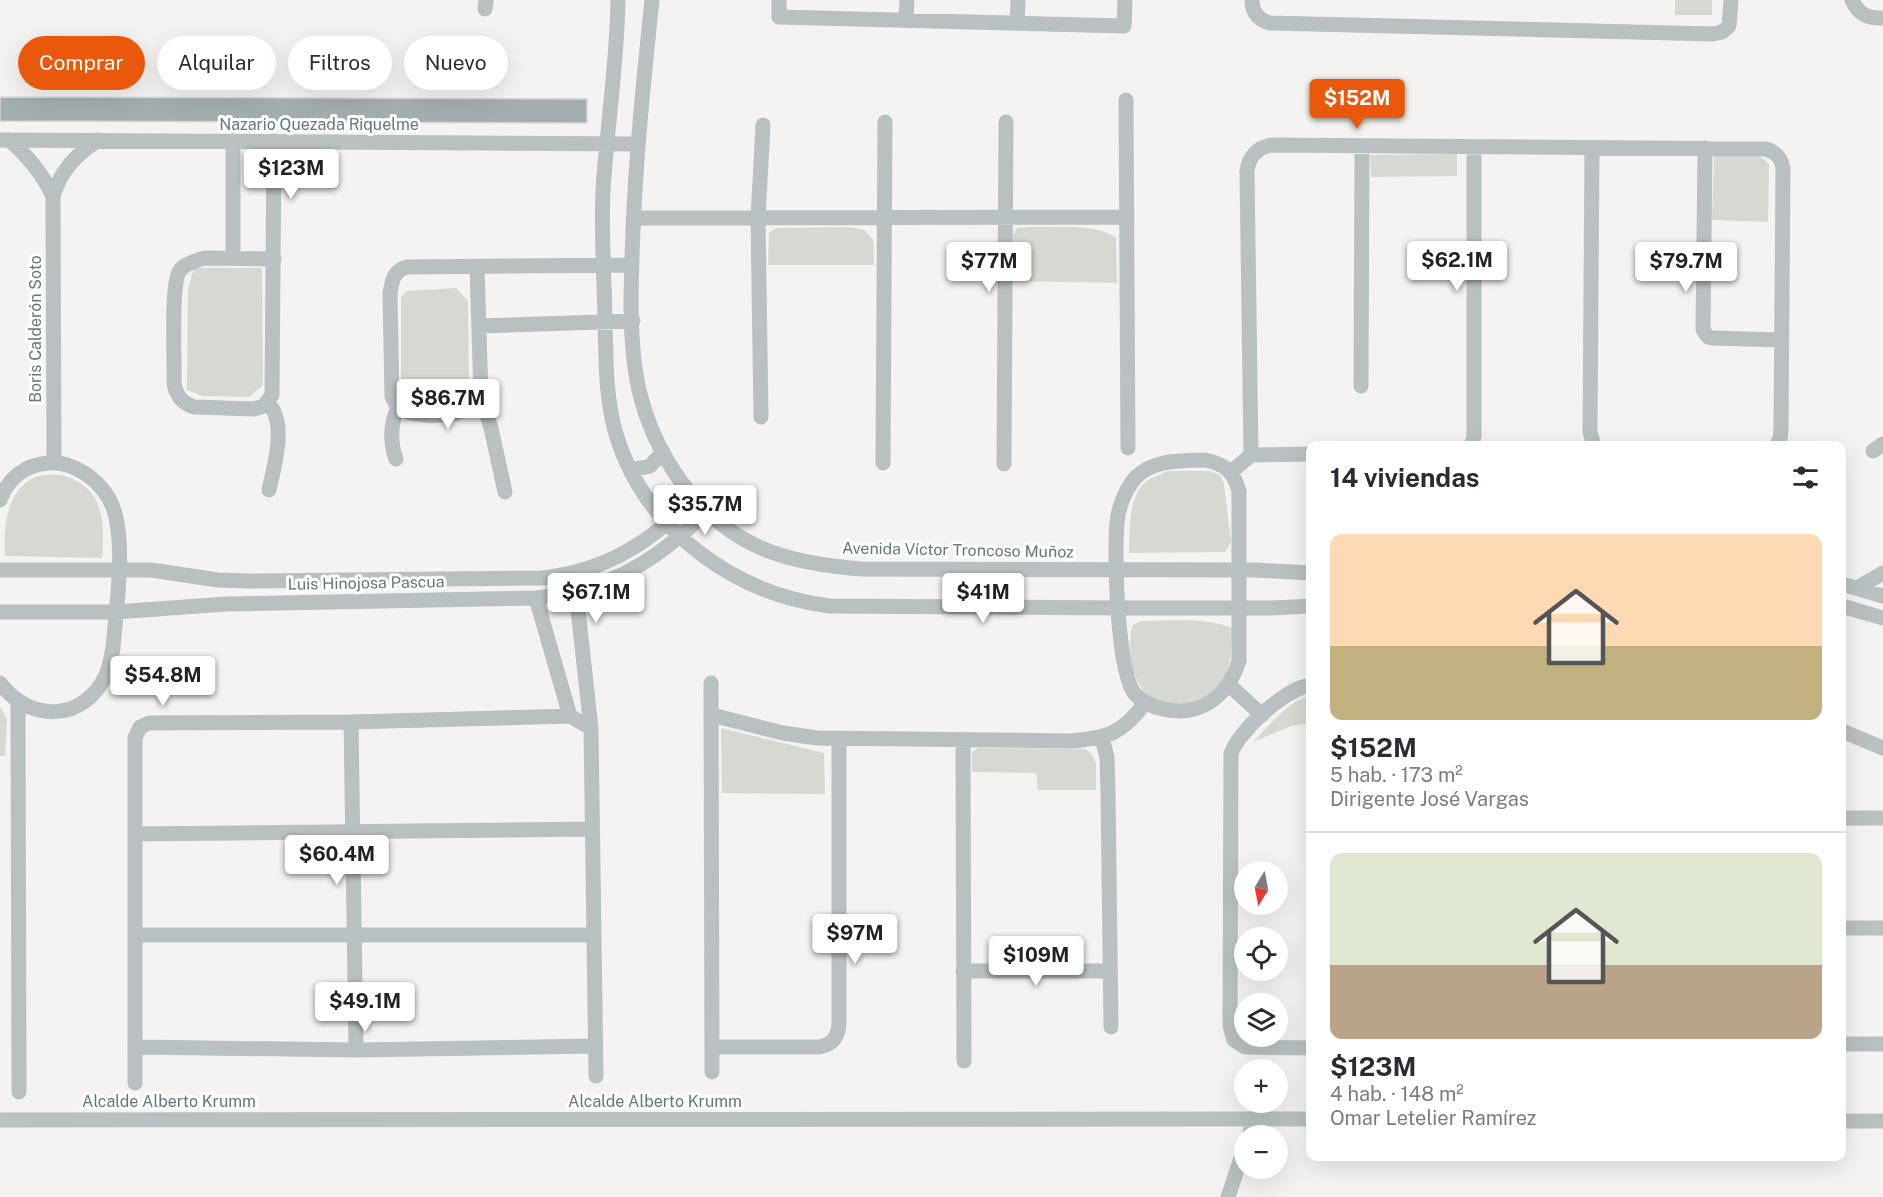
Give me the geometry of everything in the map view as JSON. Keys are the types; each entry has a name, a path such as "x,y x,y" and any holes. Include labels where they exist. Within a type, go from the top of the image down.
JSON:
{"street":[{"path":"618,0 603,193 607,379 616,434 631,470 646,496 681,538 722,570 741,580 764,590 804,602 852,607 1306,606"},
{"name":"Avenida Víctor Troncoso Muñoz","path":"652,0 637,144 633,219 633,321 639,388 649,423 663,452 685,486 707,511 735,533 757,546 797,560 837,567 861,569 1240,570 1306,573"},
{"path":"780,0 779,17 1124,26 1125,0"},
{"path":"906,20 907,0"},
{"path":"1017,23 1018,0"},
{"path":"1252,0 1253,9 1258,17 1270,23 1713,34 1722,32 1729,26 1731,0"},
{"path":"1852,0 1857,10 1863,14 1883,18"},
{"path":"1126,100 1128,448"},
{"path":"883,463 885,122"},
{"path":"1004,464 1006,122"},
{"path":"760,417 758,218 763,125"},
{"name":"Nazario Quezada Riquelme","path":"5,140 637,144"},
{"name":"Boris Calderón Soto","path":"5,140 32,161 53,196"},
{"name":"Boris Calderón Soto","path":"54,462 53,196 58,181 73,159 98,140"},
{"path":"233,141 233,258"},
{"path":"274,141 274,259 273,390 267,403 255,409 194,407 183,402 175,391 175,284 182,268 205,258 274,259"},
{"path":"1251,455 1248,165 1254,153 1270,146 1705,148 1766,149 1775,152 1782,163 1781,429 1779,441"},
{"path":"1361,386 1362,146"},
{"path":"1473,441 1474,148"},
{"path":"1592,148 1590,432 1593,441"},
{"path":"1705,148 1703,330 1708,337 1713,338 1781,340"},
{"path":"633,219 1126,217"},
{"path":"481,396 470,409 455,414 419,415 398,408 392,397 390,294 394,274 407,267 632,265"},
{"path":"477,267 481,396 505,492"},
{"path":"479,326 633,321"},
{"path":"267,403 274,411 277,421 277,451 268,490"},
{"path":"396,459 392,444 393,424 398,408"},
{"path":"631,470 650,466 663,452"},
{"path":"1231,472 1251,455 1306,454"},
{"path":"1205,460 1216,462 1231,472 1236,479 1239,491 1239,661 1222,693 1211,703 1184,712 1145,703 1135,694 1126,676 1118,608 1117,522 1124,499 1137,476 1156,465 1170,461 1205,460"},
{"path":"0,500 10,481 31,466 54,462 67,464 91,477 108,496 116,517 118,570 110,664 99,686 90,696 80,703 56,712 43,712 18,702 0,683"},
{"name":"Luis Hinojosa Pascua","path":"0,570 167,571 219,580 248,581 542,578 582,571 620,556 668,524 695,498"},
{"name":"Luis Hinojosa Pascua","path":"0,612 116,612 226,604 536,598 576,592 628,572 681,538 707,511"},
{"path":"1849,586 1883,573"},
{"path":"1849,586 1883,596"},
{"path":"576,592 591,728 596,1076"},
{"path":"536,598 570,716"},
{"path":"1846,607 1883,618"},
{"path":"711,683 712,1072"},
{"path":"1228,684 1262,715"},
{"path":"1306,687 1292,691 1262,715 1236,742 1231,754 1230,1031 1237,1043 1245,1047 1306,1048"},
{"path":"18,702 19,1092"},
{"path":"712,715 783,733 839,739 1071,741 1111,735 1129,723 1145,703"},
{"path":"135,1083 135,738 138,730 144,724 351,722 570,716 591,728"},
{"path":"351,722 356,1050"},
{"path":"1846,733 1883,748"},
{"path":"1102,738 1107,758 1111,1027"},
{"path":"712,1047 819,1047 829,1044 837,1036 839,1024 839,739"},
{"path":"963,740 964,1061"},
{"path":"1846,819 1883,818"},
{"path":"135,834 592,829"},
{"path":"1846,928 1883,928"},
{"path":"135,935 594,935"},
{"path":"963,971 1110,971"},
{"path":"1846,1044 1883,1044"},
{"path":"135,1047 356,1050 596,1046"},
{"path":"1252,1125 1254,1118"},
{"name":"Alcalde Alberto Krumm","path":"0,1119 1306,1119"},
{"path":"1846,1121 1883,1121"},
{"path":"1228,1197 1234,1179"}],"shaded area":[{"path":"1675,0 1712,0 1712,15 1675,15"},
{"path":"1457,154 1457,176 1371,177 1370,155"},
{"path":"1714,155 1760,156 1769,164 1768,222 1712,220"},
{"path":"849,227 864,230 873,239 874,265 768,265 769,232 776,228"},
{"path":"1017,228 1086,228 1107,233 1116,238 1117,283 1015,281 1013,235"},
{"path":"194,268 262,268 263,385 249,397 202,396 187,390 188,289"},
{"path":"456,288 468,301 469,393 459,404 415,407 401,393 401,297 407,291"},
{"path":"1168,471 1210,471 1220,475 1224,484 1231,542 1225,552 1129,553 1131,513 1137,493 1150,479"},
{"path":"60,475 86,487 99,506 103,531 102,558 5,556 8,511 18,490 36,477"},
{"path":"1141,621 1199,621 1232,628 1229,662 1221,681 1213,690 1189,703 1161,702 1148,696 1139,685 1130,651 1132,626"},
{"path":"1306,697 1306,724 1294,725 1253,742 1272,722"},
{"path":"0,706 7,719 5,756 0,756"},
{"path":"721,728 824,753 825,794 722,793"},
{"path":"978,748 1085,749 1092,754 1096,764 1096,790 1038,790 1036,773 972,772 972,752"}],"building":[{"path":"0,97 587,99 587,123 0,121"}]}
